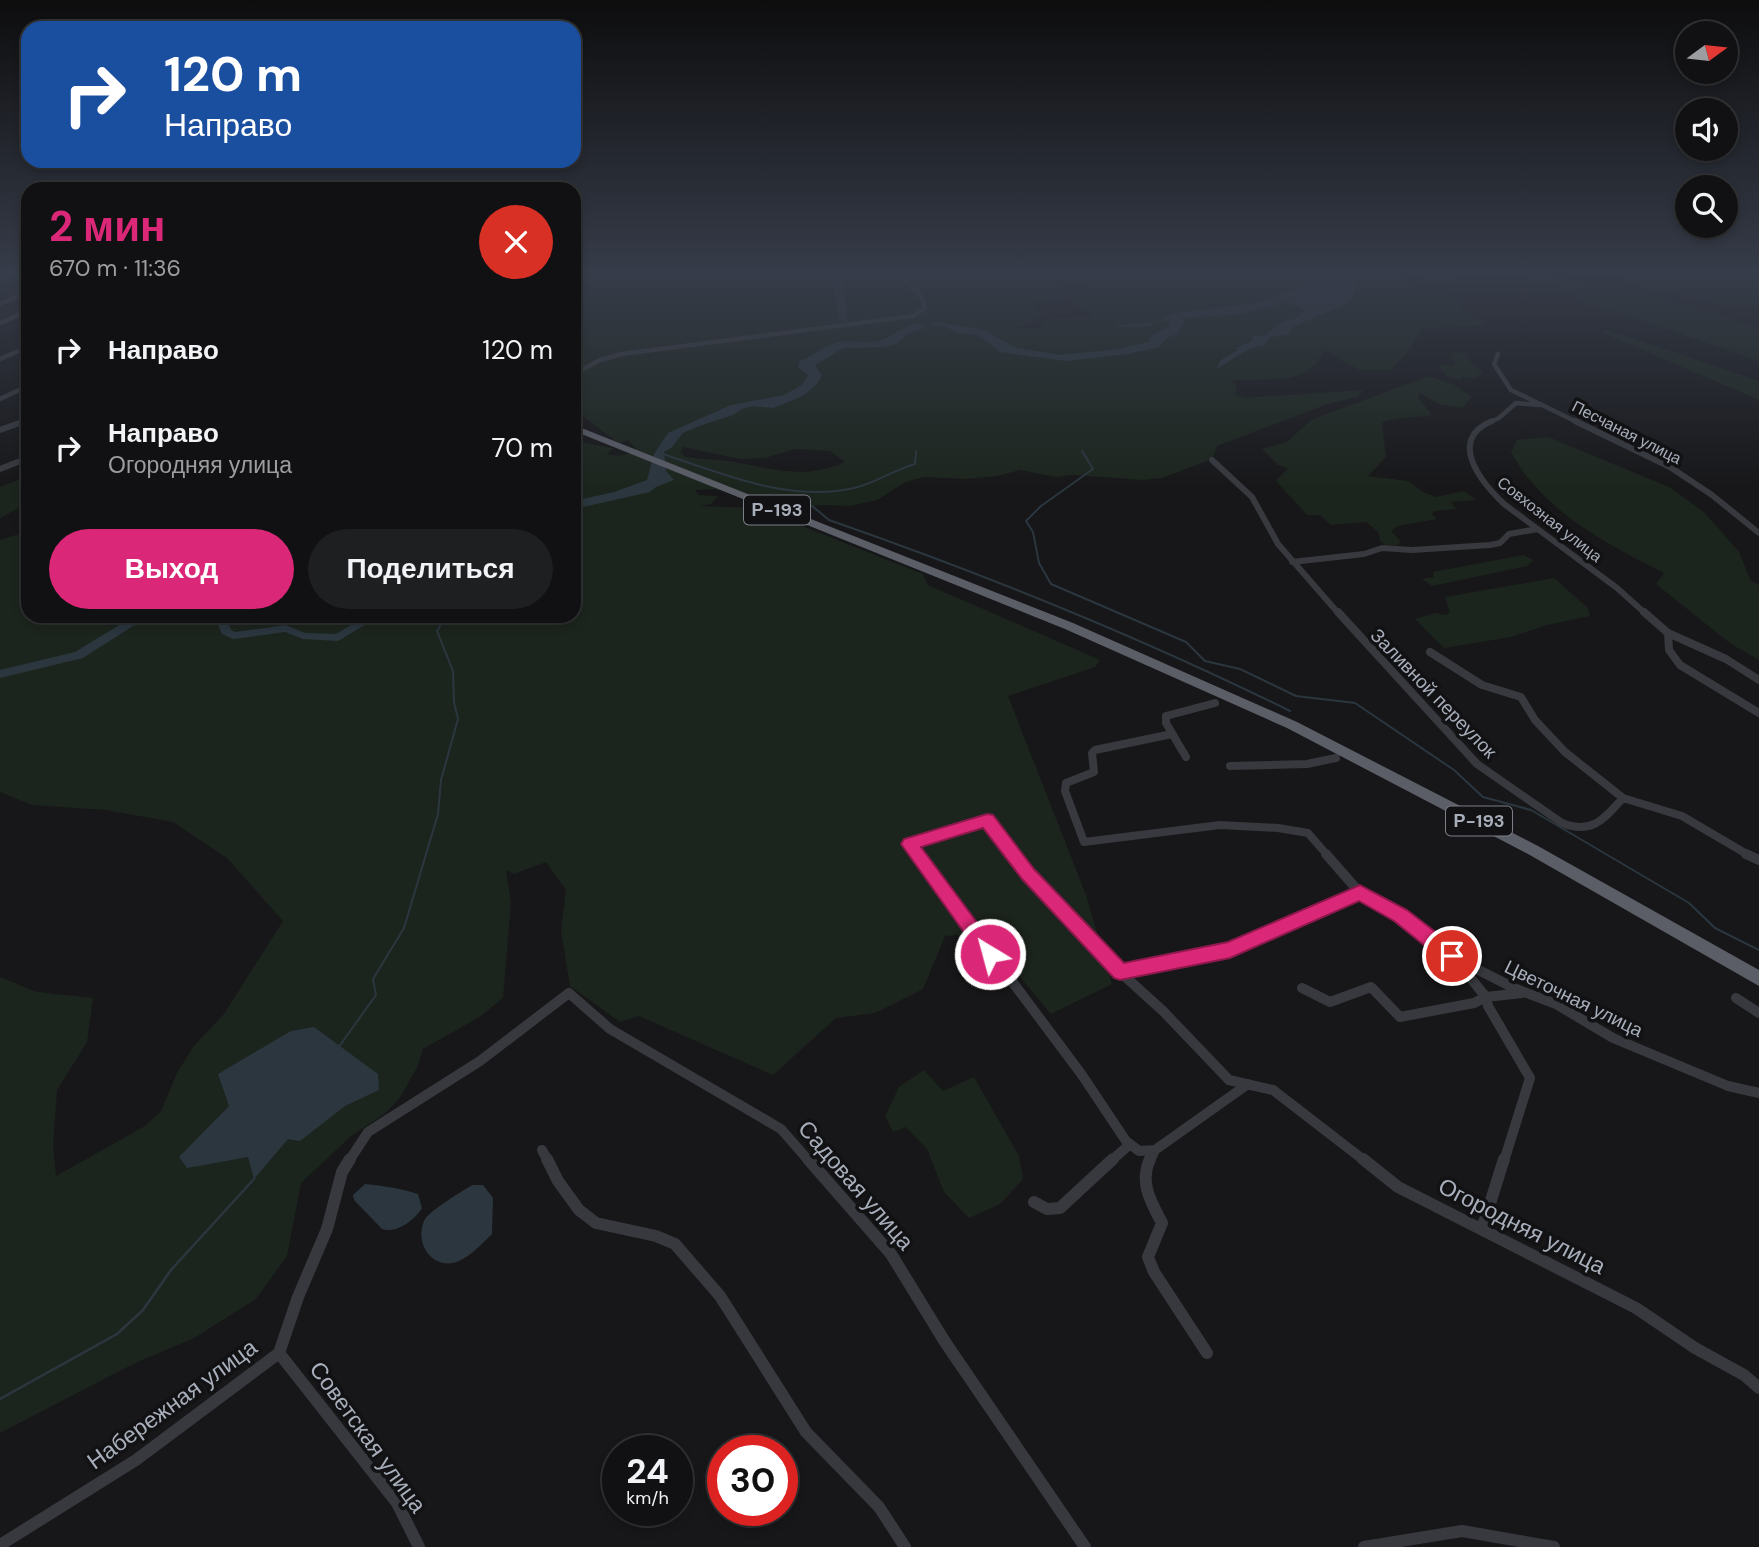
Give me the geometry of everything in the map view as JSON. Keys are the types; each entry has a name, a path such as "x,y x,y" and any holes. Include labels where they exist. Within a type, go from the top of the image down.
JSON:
{"highway":[{"name":"Р-193","path":"581,430 1144,658 1292,725 1533,850 1759,979"}],"street":[{"path":"581,371 622,354 709,343"},
{"path":"0,359 21,350"},
{"path":"1498,354 1494,364 1516,403 1539,405"},
{"path":"0,399 21,389"},
{"name":"Песчаная улица","path":"1511,390 1670,467 1712,495 1759,533"},
{"name":"Совхозная улица","path":"1516,403 1502,416 1479,429 1469,452 1474,469 1487,488 1617,588 1668,633 1726,659 1759,680"},
{"path":"0,430 21,422"},
{"name":"Заливной переулок","path":"1212,460 1252,497 1278,544 1292,562 1477,764 1562,823 1578,830 1609,814 1623,799"},
{"path":"0,470 21,461"},
{"path":"1292,562 1364,554 1382,548 1412,550 1490,545 1500,543 1509,534 1538,529"},
{"name":"Совхозная улица","path":"1668,633 1669,650 1680,664 1759,713"},
{"path":"1430,652 1478,684 1494,691 1518,695 1526,701 1534,718 1546,732 1605,788 1623,799 1682,816 1759,860"},
{"path":"1186,757 1166,723 1166,716 1215,704"},
{"name":"Цветочная улица","path":"1172,734 1095,750 1091,757 1094,772 1066,783 1065,791 1084,842 1220,825 1278,828 1308,833 1360,893 1400,916 1452,956 1556,1004 1614,1038 1728,1086 1759,1093"},
{"path":"1230,766 1307,764 1336,758"},
{"path":"987,820 1028,874 1120,972 1163,1011 1229,1080 1248,1084 1155,1150 1142,1153 1129,1145 1082,1075 910,844 987,820"},
{"path":"1120,972 1230,950 1360,893"},
{"path":"1452,956 1486,998 1488,1006 1530,1078 1482,1229"},
{"path":"1302,989 1330,1002 1371,987 1400,1017 1525,992"},
{"name":"Набережная улица","path":"0,1545 136,1460 279,1353 298,1297 327,1230 342,1172 368,1132 480,1061 569,993"},
{"name":"Садовая улица","path":"569,993 610,1029 781,1129 891,1254 945,1342 1085,1547"},
{"path":"1736,998 1759,1013"},
{"name":"Огородняя улица","path":"1248,1084 1273,1090 1398,1187 1636,1308 1695,1348 1744,1375 1759,1388"},
{"path":"1034,1202 1047,1209 1060,1208 1129,1145"},
{"path":"542,1150 558,1181 579,1210 596,1223 656,1236 675,1244 726,1305 806,1432 879,1507 905,1547"},
{"path":"1155,1150 1145,1171 1147,1194 1162,1223 1148,1257 1154,1272 1207,1353"},
{"name":"Советская улица","path":"279,1353 397,1503 419,1547"},
{"path":"1364,1547 1462,1531 1554,1547"}],"shaded area":[{"path":"581,343 1414,343 1391,370 1359,370 1325,350 1317,362 1297,376 1232,381 1237,388 1235,394 1244,398 1363,390 1357,397 1325,405 1217,446 1214,455 1207,461 1162,478 1142,480 1074,475 1056,477 1020,470 998,476 965,479 924,477 906,482 877,500 850,506 795,508 715,489 695,490 699,495 718,496 711,504 699,506 757,508 923,574 928,585 1100,660 1095,667 1008,696 1086,895 1112,984 1051,1014 983,933 945,936 923,989 875,1013 836,1018 773,1075 639,1016 620,1022 570,986 561,931 566,890 546,862 514,874 506,870 511,902 503,998 481,1016 423,1049 417,1068 399,1099 384,1114 351,1136 301,1183 287,1256 256,1299 194,1338 133,1364 0,1433 0,977 37,992 93,998 87,1042 57,1090 53,1145 56,1176 145,1126 161,1111 177,1073 193,1047 224,1014 283,921 227,858 173,822 106,810 32,805 0,792 0,540 21,535 21,623 581,623 581,442 613,448 607,454 611,455 623,455 637,450 628,440 621,443 581,414","holes":["683,447 740,459 765,458 796,449 830,451 845,462 803,472 685,457 681,452"]},
{"path":"897,343 883,347 843,348 815,365 822,376 803,396 773,408 752,406 742,409 733,415 683,433 671,448 664,452 666,471 674,480 650,492 581,508 581,499 614,492 647,480 654,454 668,433 731,405 784,395 802,385 808,375 798,367 800,361 831,345"},
{"path":"989,343 1008,343 1017,348 1061,355 1118,349 1144,343 1162,343 1159,347 1127,354 1066,361 1000,352"},
{"path":"1247,343 1265,343 1216,369 1221,360 1238,350 1236,348"},
{"path":"1627,343 1647,343 1759,381 1759,400"},
{"path":"1707,343 1759,343 1759,361"},
{"path":"1455,353 1468,353 1467,359 1483,373 1476,378 1462,377 1460,380 1446,376 1438,365 1450,366 1456,363 1450,357"},
{"path":"1429,376 1455,385 1472,397 1462,408 1441,405 1419,393 1419,399 1432,415 1382,423 1386,457 1368,476 1408,481 1423,492 1436,497 1464,491 1476,500 1451,502 1456,509 1434,511 1432,514 1437,519 1398,526 1391,531 1401,541 1398,545 1386,545 1380,541 1379,533 1366,522 1331,525 1320,515 1307,515 1276,481 1288,468 1278,465 1262,449 1287,442 1311,420"},
{"path":"1548,437 1669,487 1704,512 1739,552 1751,581 1759,585 1759,660 1731,644 1656,584 1664,573 1599,538 1558,509 1540,492 1511,452 1517,440"},
{"path":"21,479 21,507 0,518 0,487"},
{"path":"1523,555 1533,560 1527,566 1432,586 1422,579 1434,577 1433,572"},
{"path":"1554,578 1588,608 1590,616 1547,625 1511,637 1444,648 1415,619 1435,613 1446,615 1450,612 1445,597"},
{"path":"314,1027 378,1074 379,1090 345,1106 300,1141 288,1139 254,1179 248,1157 187,1168 179,1157 229,1106 218,1074 291,1031"},
{"path":"924,1070 943,1091 974,1077 1019,1156 1023,1179 1000,1204 969,1218 944,1192 927,1149 906,1127 893,1132 885,1116 899,1087"},
{"path":"365,1184 418,1194 422,1208 405,1225 393,1230 382,1229 354,1200 353,1195"},
{"path":"473,1185 483,1185 493,1198 492,1234 464,1259 453,1263 437,1261 423,1243 421,1235 425,1219"}],"waterway":[{"path":"663,454 757,484 806,492 830,492 862,486 915,464 916,451"},
{"path":"1082,451 1093,469 1041,506 1026,521 1033,532 1039,563 1051,584 1186,642 1205,661 1240,669 1296,696 1355,703 1454,770 1483,797 1531,810 1689,903 1715,928 1759,950"},
{"path":"812,506 829,520 1062,608 1290,711"},
{"path":"0,674 79,655 130,623"},
{"path":"223,623 226,632 233,636 286,628 303,636 338,638 360,623"},
{"path":"338,1048 376,995 373,979 404,928 438,814 441,780 458,719 454,702 453,671 437,631 442,623"},
{"path":"0,1399 117,1334 143,1310 171,1270 254,1179"}],"route":[{"path":"990,954 910,844 987,820 1028,874 1120,972 1230,950 1360,893 1400,916 1452,956"}]}
